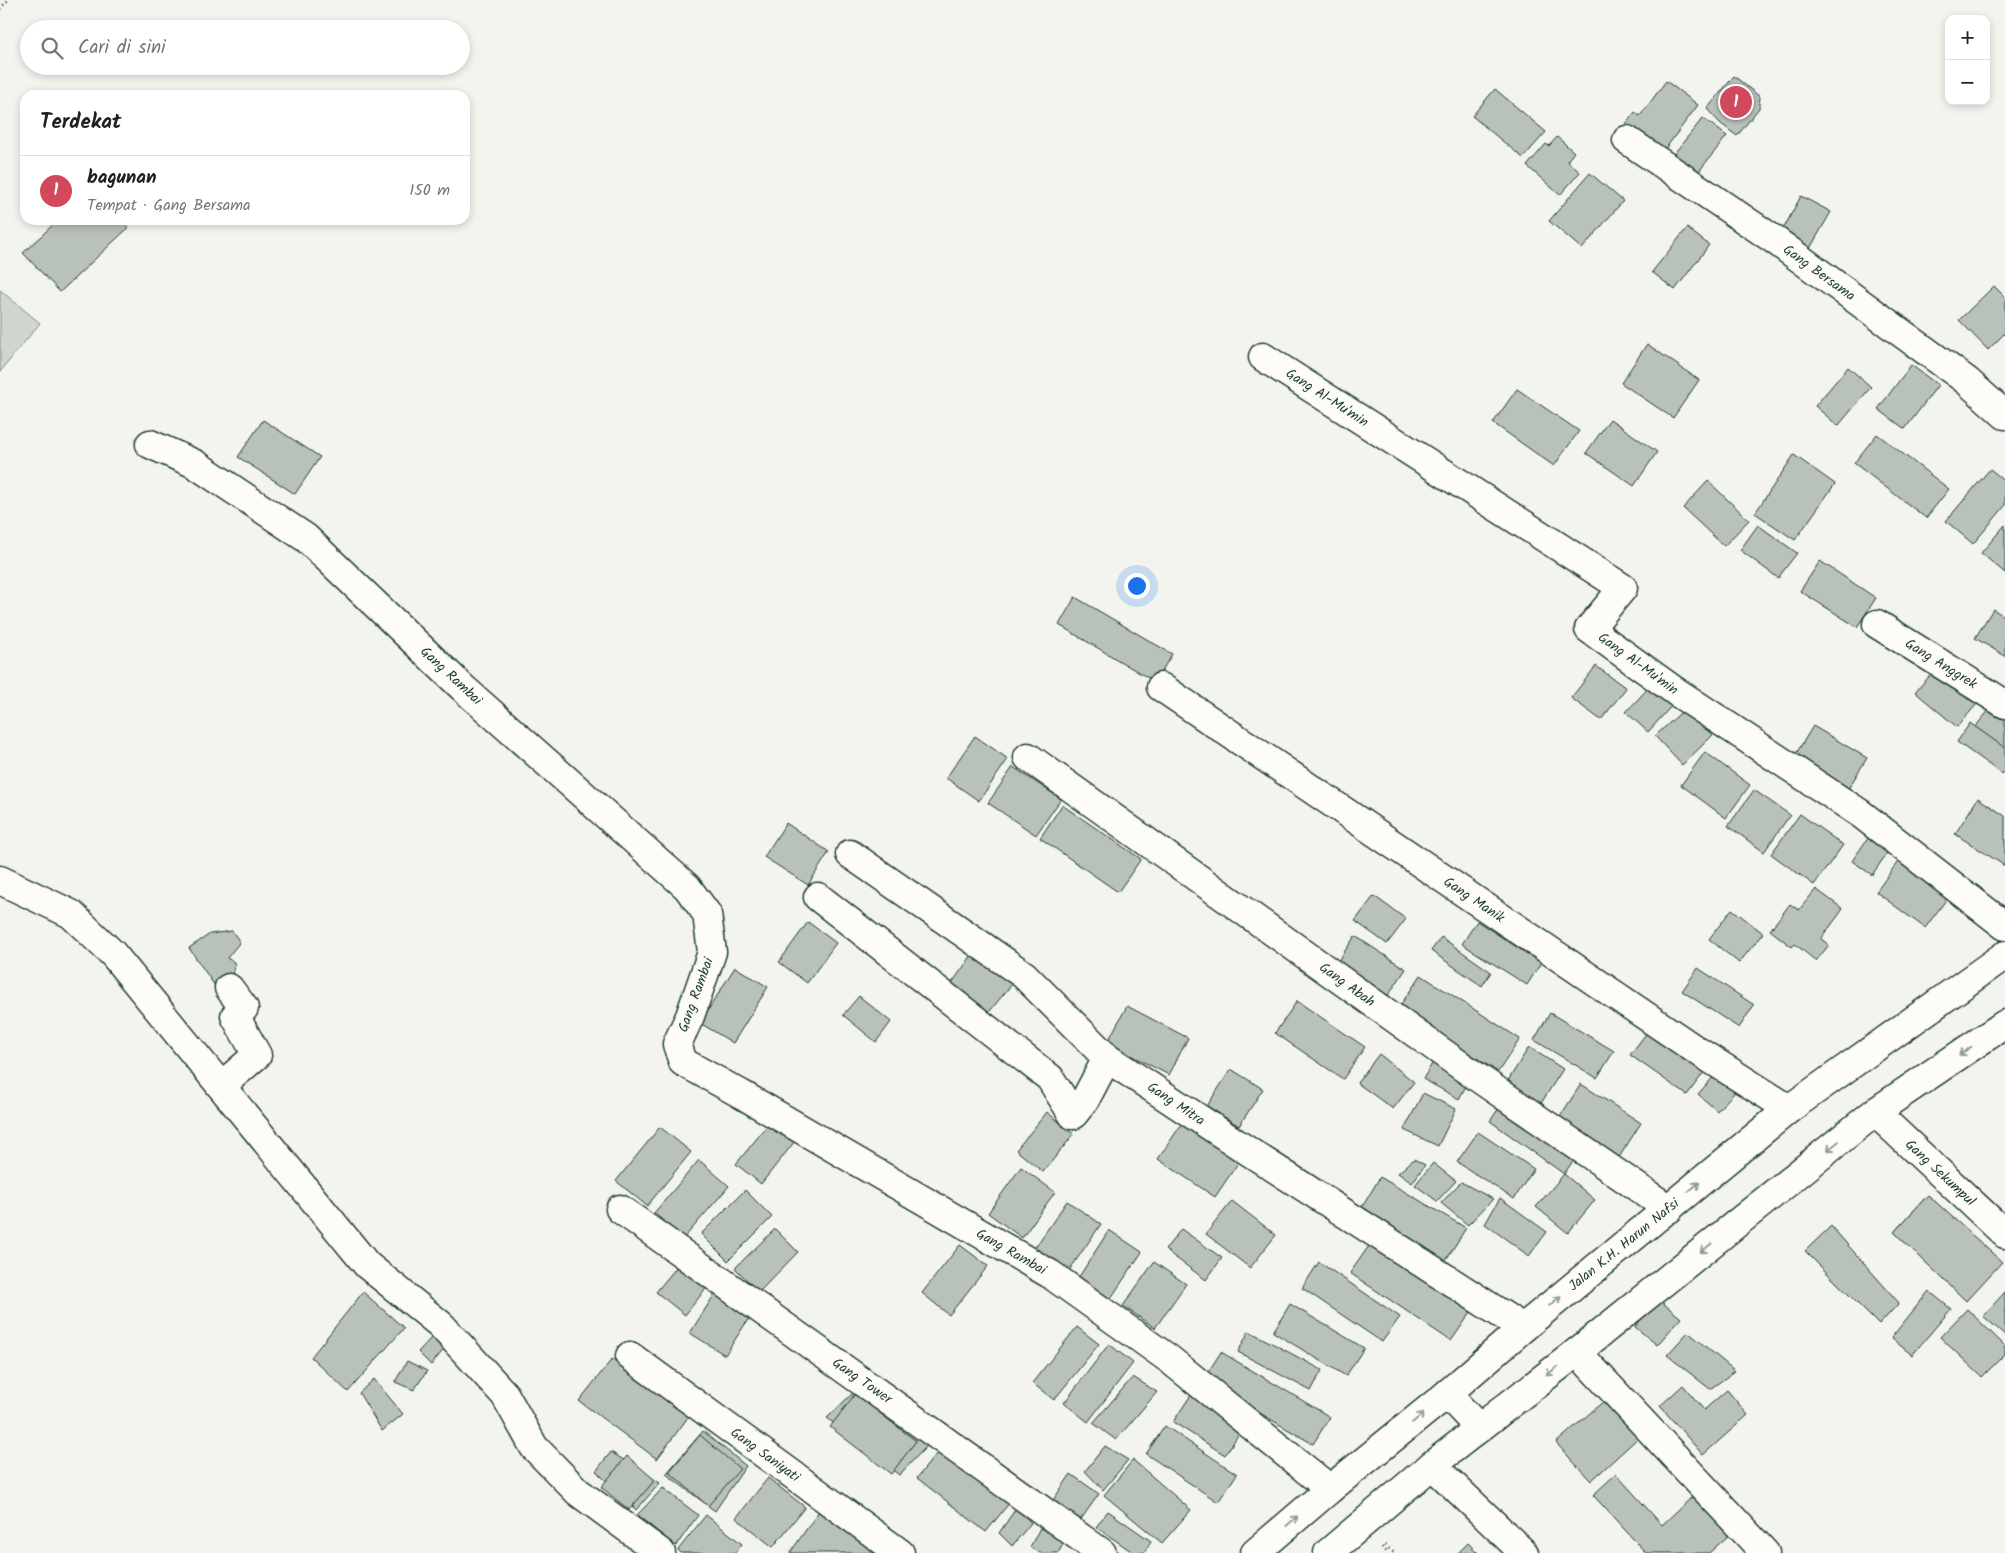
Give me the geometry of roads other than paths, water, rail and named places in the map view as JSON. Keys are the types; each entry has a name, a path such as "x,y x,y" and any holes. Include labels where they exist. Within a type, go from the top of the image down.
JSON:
{"street":[{"name":"Gang Bersama","path":"1627,140 1776,242 1967,380 2005,415"},
{"name":"Gang Al-Mu'min","path":"1263,357 1623,588 1589,630 1675,691 1861,814 2005,926"},
{"name":"Gang Rambai","path":"150,444 195,464 306,538 463,688 687,887 707,914 712,952 690,1016 677,1044 683,1062 1050,1274 1169,1359 1330,1489"},
{"name":"Gang Anggrek","path":"1878,624 2005,704"},
{"name":"Gang Manik","path":"1161,687 1685,1043 1789,1109"},
{"name":"Gang Abah","path":"1028,756 1474,1075 1669,1209"},
{"name":"Gang Mitra","path":"850,854 1024,974 1107,1058 1523,1328"},
{"path":"0,880 71,914 113,954 367,1265 441,1325 505,1395 534,1447 578,1492 661,1553"},
{"path":"818,897 1050,1078 1073,1115 1085,1100 1107,1058"},
{"name":"Jalan K.H. Harun Nafsi","path":"1256,1553 1523,1328 1789,1109 2005,955"},
{"path":"221,1086 257,1055 235,1016 244,1008 229,988"},
{"path":"1328,1553 1432,1465 1577,1352 1875,1112 2005,1024"},
{"name":"Gang Sekumpul","path":"1875,1112 2005,1234"},
{"name":"Gang Tower","path":"620,1209 1102,1553"},
{"path":"1577,1352 1765,1553"},
{"name":"Gang Saniyati","path":"630,1356 900,1553"},
{"path":"1446,1394 1479,1428"},
{"path":"1432,1465 1524,1553"}],"place":[{"name":"bagunan","path":"1736,102"}]}
